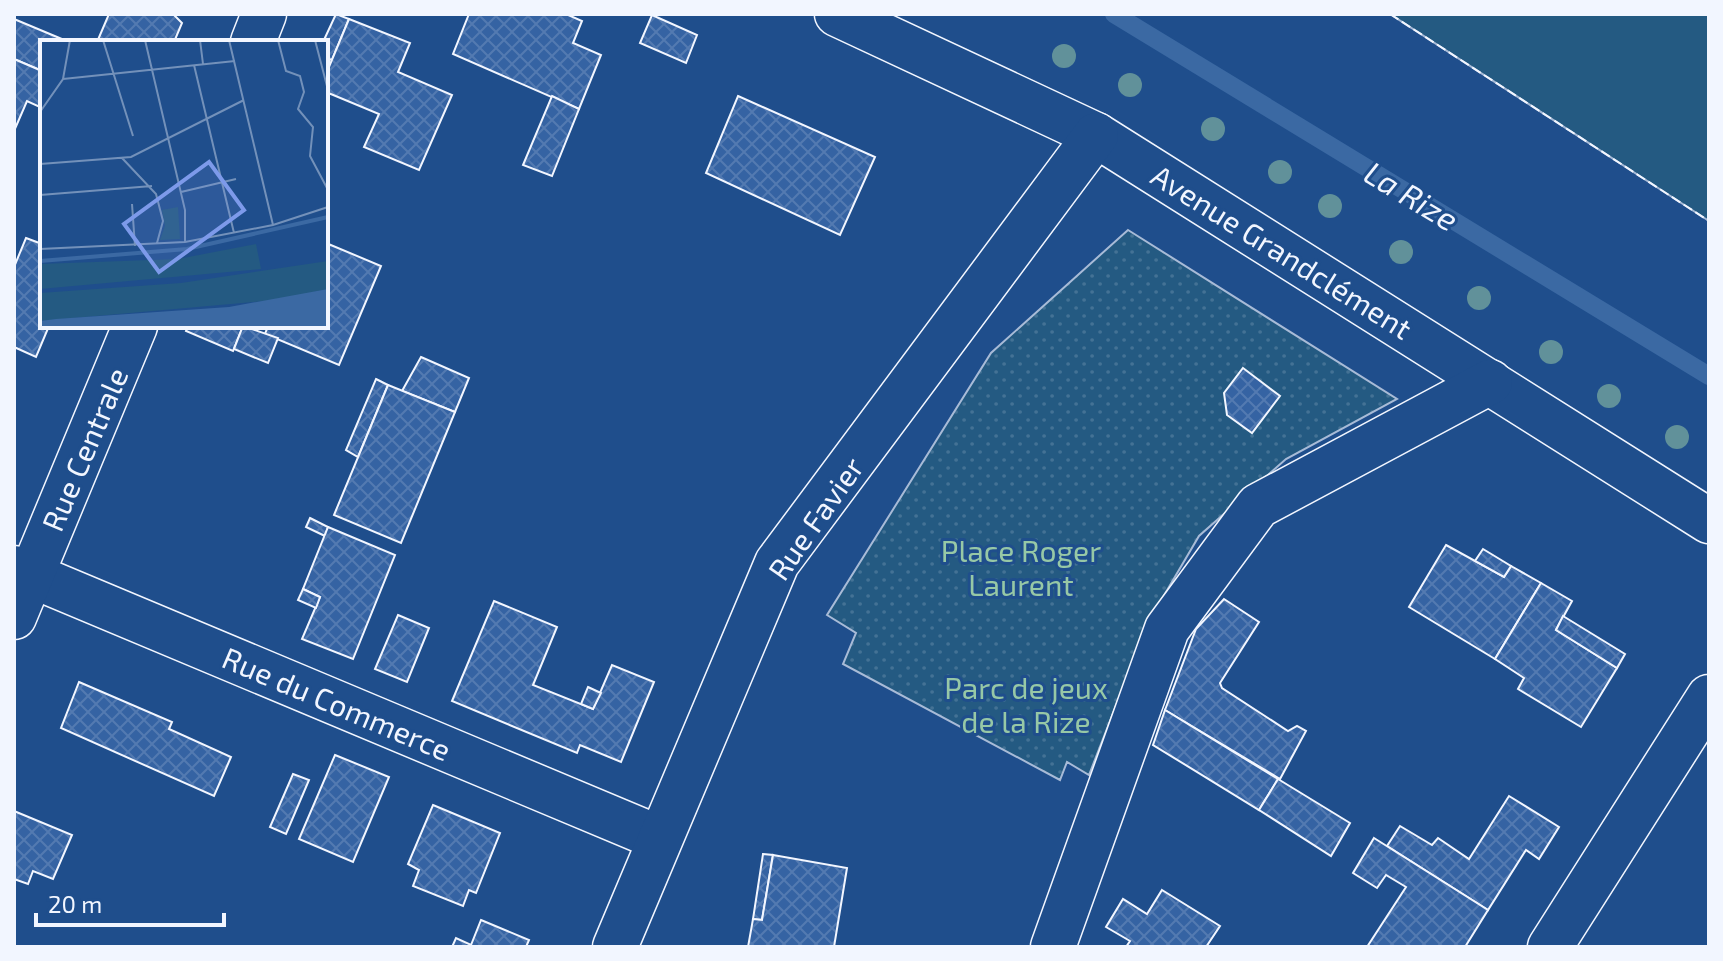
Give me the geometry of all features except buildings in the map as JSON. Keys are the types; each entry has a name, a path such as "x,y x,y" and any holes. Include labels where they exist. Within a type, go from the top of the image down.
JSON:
{"street":[{"path":"254,40 264,14"},
{"name":"Avenue Grandclément","path":"837,14 1096,135 1709,521"},
{"name":"Rue Favier","path":"615,947 777,563 1096,135"},
{"name":"Rue Centrale","path":"14,617 23,572 134,328"},
{"path":"1053,947 1167,629 1258,506 1490,382"},
{"name":"Rue du Commerce","path":"23,572 659,838"},
{"path":"1550,947 1709,697"}],"green space":[{"path":"1390,14 1709,14 1709,221"},
{"name":"Place Roger Laurent","path":"1128,230 1397,399 1286,459 1199,536 1149,621 1089,775 1067,762 1060,780 843,664 856,633 827,615 991,353"}],"waterway":[{"name":"La Rize","path":"1114,14 1709,376"}],"fence":[{"path":"1390,14 1709,221"}],"park label":[{"name":"Parc de jeux de la Rize","path":"1026,704"}]}
